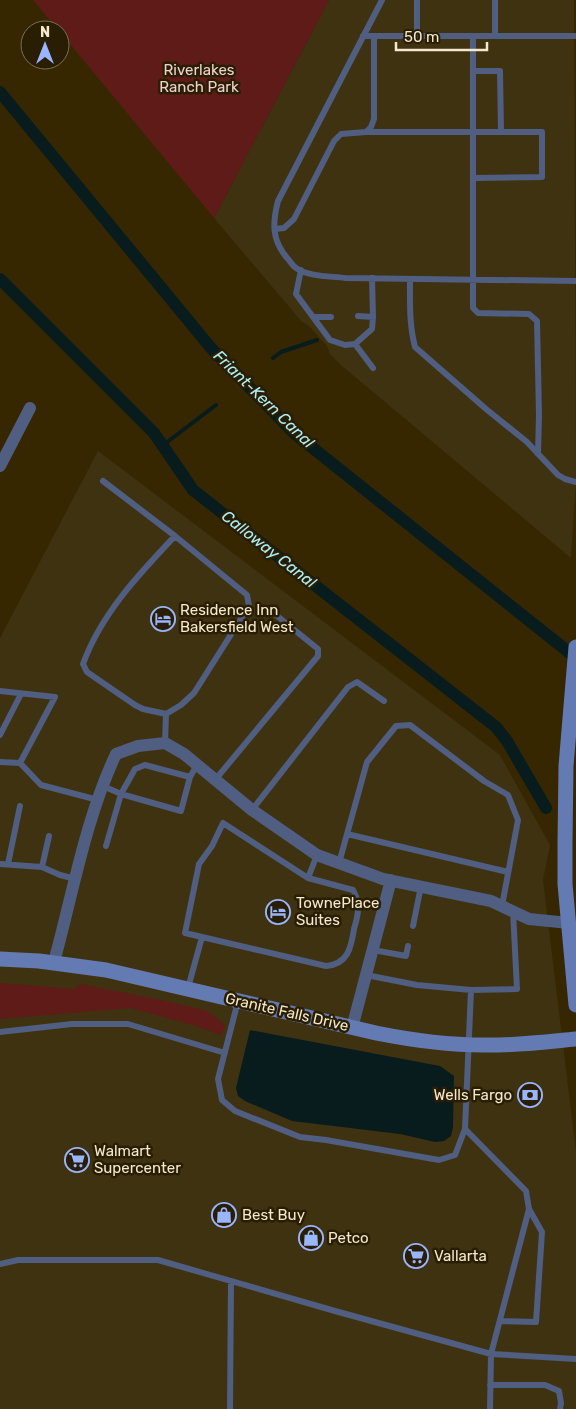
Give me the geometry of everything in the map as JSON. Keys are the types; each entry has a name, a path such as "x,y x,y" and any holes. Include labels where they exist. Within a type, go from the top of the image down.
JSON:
{"street":[{"path":"0,466 30,408"},
{"path":"576,647 566,766 565,884 576,1005"},
{"path":"54,962 87,832 102,786 116,754 138,746 165,743 184,754 252,810 316,855 391,880 491,901 529,919 569,923"},
{"path":"352,1028 391,880"},
{"name":"Granite Falls Drive","path":"0,959 54,962 106,970 352,1028 416,1040 467,1045 522,1044 576,1039"}],"lane":[{"path":"382,0 278,201 275,213 275,237 279,249 296,268 313,274 345,278 576,281"},
{"path":"417,0 417,36"},
{"path":"495,0 495,36"},
{"path":"363,36 576,36"},
{"path":"366,132 371,128 374,119 374,36"},
{"path":"473,36 475,311 478,313 529,314 537,321 538,454"},
{"path":"473,71 500,71 501,132"},
{"path":"275,229 284,228 294,219 334,140 341,134 366,132 542,132 542,178 474,178"},
{"path":"301,270 296,294 330,340 346,345 355,344 372,329 372,278"},
{"path":"410,279 409,315 411,333 416,347 486,409 527,442 558,475 576,482"},
{"path":"358,316 373,317"},
{"path":"313,317 331,317"},
{"path":"355,344 373,368"},
{"path":"103,481 175,536 247,595 249,606 194,693 181,705 166,714 143,709 135,705 87,672 83,664 90,643 116,604 175,536"},
{"path":"215,780 318,656 318,649 276,615"},
{"path":"252,810 348,687 357,682 384,701"},
{"path":"0,691 55,697 20,763"},
{"path":"0,734 21,694"},
{"path":"165,743 166,714"},
{"path":"339,863 367,762 396,726 410,725 484,781 508,795 518,820 508,872 507,909 517,989 471,990 417,985 366,974"},
{"path":"0,762 20,763 41,785 98,800"},
{"path":"106,846 121,794 135,769 145,765 190,777"},
{"path":"102,786 121,794 181,811 190,777 197,765"},
{"path":"8,864 20,806"},
{"path":"223,824 308,878 353,890 357,899 358,908 351,947 342,960 334,966 326,966 202,937 185,933 199,864 212,846 223,824"},
{"path":"347,834 508,872"},
{"path":"42,867 49,836"},
{"path":"308,878 316,855"},
{"path":"0,864 42,867 60,875 76,879"},
{"path":"413,926 421,886"},
{"path":"188,989 202,937"},
{"path":"372,950 406,956 408,946"},
{"path":"238,1001 218,1079 222,1100 235,1111 300,1137 439,1160 456,1155 465,1129 467,1045 471,990"},
{"path":"0,1032 72,1024 128,1024 225,1053"},
{"path":"465,1129 526,1191 529,1209 542,1232 536,1322 500,1321"},
{"path":"490,1409 491,1354 529,1209"},
{"path":"0,1264 18,1260 158,1260 491,1354 576,1359"},
{"path":"230,1409 231,1281"},
{"path":"490,1385 545,1385 559,1391 560,1409"}],"shaded area":[{"path":"329,0 574,0 576,482 571,558 342,366 330,354 327,346 308,325 302,322 214,218"},
{"path":"98,451 500,755 550,845 543,880 576,1152 576,1409 0,1409 0,638"}],"green space":[{"name":"Riverlakes Ranch Park","path":"33,0 329,0 214,218 70,44 70,20 50,20"},
{"path":"0,983 74,989 81,984 207,1011 225,1025 221,1035 193,1025 130,1008 0,1019"}],"water":[{"path":"250,1030 440,1066 454,1076 453,1127 451,1136 444,1141 435,1142 400,1134 292,1121 245,1101 238,1096 236,1088"}],"waterway":[{"name":"Friant-Kern Canal","path":"0,92 211,348 294,433 576,658"},
{"name":"Calloway Canal","path":"0,279 154,433 193,490 496,727 507,741 546,808"},
{"path":"273,358 281,352 317,340"},
{"path":"162,446 216,405"}],"place":[{"name":"Residence Inn Bakersfield West","path":"163,619"},
{"name":"TownePlace Suites","path":"278,912"},
{"name":"Wells Fargo","path":"530,1095"},
{"name":"Walmart Supercenter","path":"77,1160"},
{"name":"Best Buy","path":"224,1215"},
{"name":"Petco","path":"311,1238"},
{"name":"Vallarta","path":"416,1256"}]}
